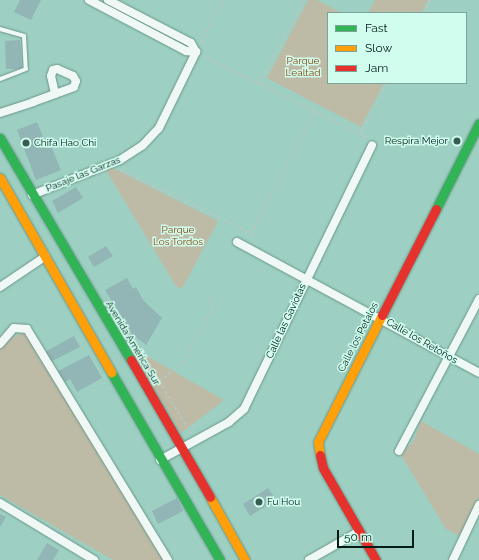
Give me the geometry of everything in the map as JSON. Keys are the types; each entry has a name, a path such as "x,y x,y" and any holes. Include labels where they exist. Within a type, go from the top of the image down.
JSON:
{"main road":[{"name":"Calle los Petalos","path":"376,560 358,532 322,468 318,442 380,317 476,137 479,123"},
{"name":"Avenida América Sur","path":"0,138 183,447 245,560"},
{"path":"0,178 46,256 160,460 220,560"}],"street":[{"path":"89,0 186,51 196,52"},
{"path":"108,0 191,43 196,52"},
{"name":"Pasaje las Garzas","path":"32,194 110,164 143,146 159,128 196,52"},
{"path":"0,113 55,94"},
{"name":"Calle las Gaviotas","path":"160,460 244,409 372,145"},
{"name":"Calle los Retoños","path":"237,242 380,317 479,373"},
{"path":"0,287 46,256"},
{"path":"399,451 450,357 479,299"},
{"path":"0,344 14,328 27,329 168,560"},
{"path":"0,503 94,560"},
{"path":"453,560 479,505"},
{"path":"309,560 358,532"}],"lane":[{"path":"0,29 24,36 26,69 0,79"}],"path":[{"path":"224,0 196,52 368,138 372,145"},
{"path":"260,84 304,0"},
{"path":"425,12 431,0"},
{"path":"360,134 386,84"},
{"path":"251,233 315,111"},
{"path":"110,164 251,233 256,239 251,250"},
{"path":"159,380 183,363 213,305 206,296"},
{"path":"116,309 195,440"}],"green space":[{"name":"Parque Lealtad","path":"308,0 317,0 340,12 327,12 327,84 383,84 361,127 267,78"},
{"path":"375,0 428,0 422,12 369,12"},
{"name":"Parque Los Tordos","path":"101,162 218,221 182,289 176,286"},
{"path":"26,331 167,560 113,560 0,495 0,349 4,342"},
{"path":"129,346 224,400 181,433"},
{"path":"421,421 479,454 479,497 460,536 446,529 401,455 414,440"}],"building":[{"path":"20,0 41,0 31,20 14,12"},
{"path":"20,40 22,69 6,69 5,41"},
{"path":"37,122 45,142 49,141 61,170 36,180 17,130"},
{"path":"76,187 83,198 58,213 52,201"},
{"path":"106,246 113,256 94,267 88,257"},
{"path":"127,278 133,289 136,287 143,300 162,318 146,345 132,334 105,290"},
{"path":"74,336 80,347 50,362 45,352"},
{"path":"89,355 102,378 77,392 70,379 65,382 58,371"},
{"name":"Fu Hou","path":"268,488 276,500 250,516 243,504"},
{"path":"177,498 183,511 158,524 152,511"},
{"path":"0,514 6,517 0,527"},
{"path":"47,543 59,550 53,560 37,560"}],"traffic: fast":[{"path":"436,209 479,123"},
{"path":"0,138 131,360"},
{"path":"111,372 220,560"}],"traffic: slow":[{"path":"0,178 111,372"},
{"path":"320,455 318,442 382,315"},
{"path":"210,497 245,560"}],"traffic: jam":[{"path":"382,315 436,209"},
{"path":"131,360 210,497"},
{"path":"320,455 323,468 376,560"}],"place":[{"name":"Respira Mejor","path":"457,141"},
{"name":"Chifa Hao Chi","path":"26,143"},
{"name":"Fu Hou","path":"259,502"}]}
